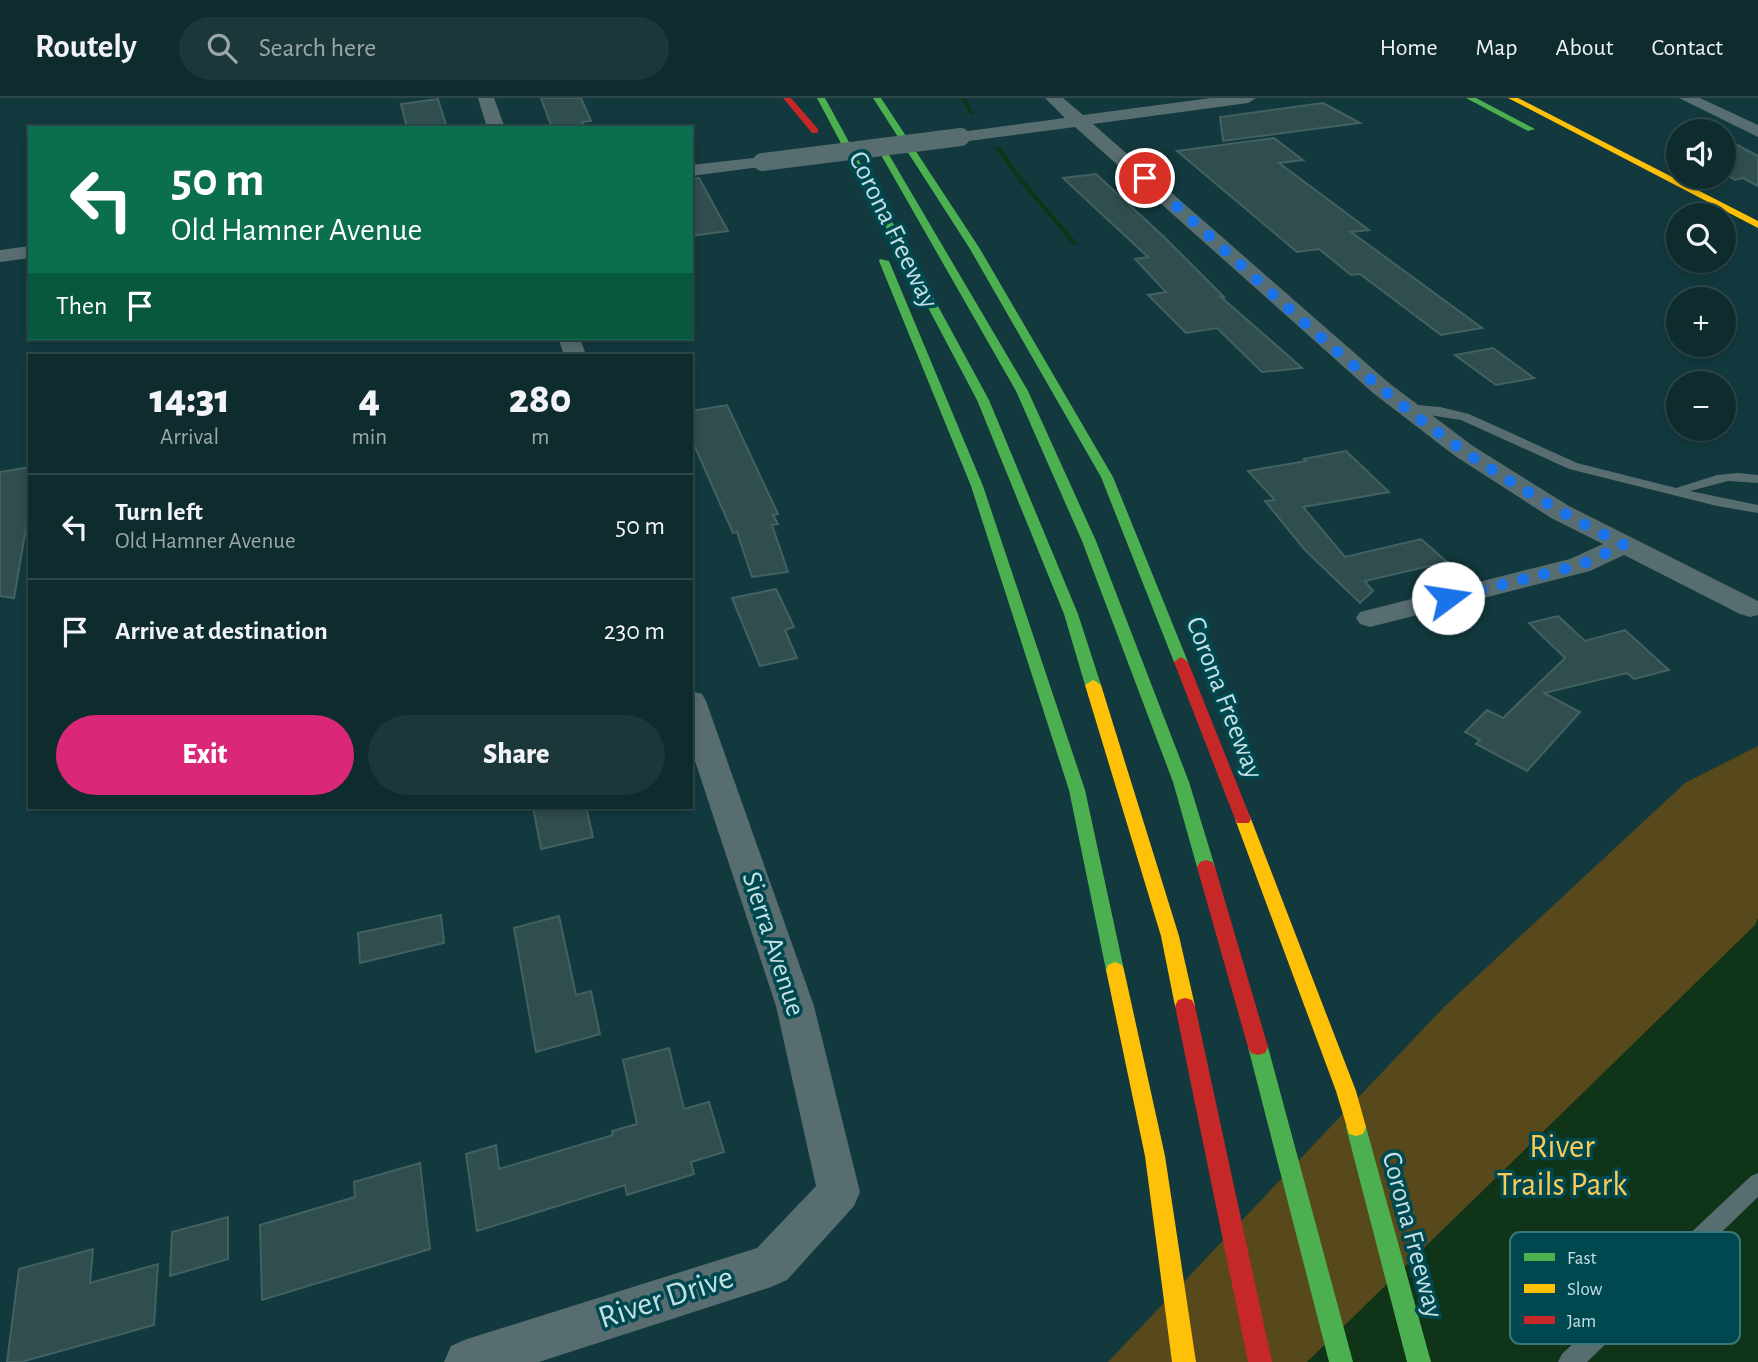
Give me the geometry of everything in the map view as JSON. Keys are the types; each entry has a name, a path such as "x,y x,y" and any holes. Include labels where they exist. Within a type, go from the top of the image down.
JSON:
{"main road":[{"path":"787,98 815,131"},
{"name":"Corona Freeway","path":"798,98 834,165"},
{"path":"821,98 983,400 1071,614 1170,936 1260,1362"},
{"name":"Corona Freeway","path":"877,98 975,249 1107,477 1228,780 1346,1091 1419,1362"},
{"path":"884,98 894,124"},
{"path":"1470,98 1543,135"},
{"path":"1512,98 1758,225"},
{"path":"871,130 1022,391 1088,541 1181,782 1279,1120 1341,1362"},
{"name":"Corona Freeway","path":"876,246 977,486 1077,790 1155,1156 1184,1362"}],"street":[{"path":"485,98 495,126"},
{"path":"1053,98 1381,388 1464,451 1560,512 1754,610"},
{"path":"693,170 1248,98"},
{"path":"1687,98 1758,132"},
{"path":"0,256 28,252"},
{"path":"1370,618 1580,565 1624,545"},
{"name":"Sierra Avenue","path":"693,707 795,1006 839,1192"},
{"name":"River Drive","path":"467,1362 771,1265 839,1192"}],"lane":[{"path":"1407,408 1465,417 1573,466 1758,509"},
{"path":"1678,492 1696,482 1739,477 1758,479"},
{"path":"1707,1232 1758,1183"},
{"path":"1570,1362 1589,1344"}],"green space":[{"name":"River Trails Park","path":"1758,746 1758,1362 1108,1362 1443,1008 1685,783"}],"shaded area":[{"path":"1758,918 1758,1362 1307,1362 1755,925"}],"building":[{"path":"541,98 581,98 591,121 582,122 584,126 551,126"},
{"path":"438,99 446,126 406,126 401,104"},
{"path":"1323,103 1360,123 1223,141 1220,117"},
{"path":"1274,138 1303,160 1279,163 1369,230 1351,232 1482,328 1441,335 1360,274 1351,275 1319,249 1297,252 1177,151"},
{"path":"1736,144 1758,156 1758,186 1743,178 1736,180"},
{"path":"1096,174 1224,297 1221,297 1302,368 1262,372 1217,328 1186,333 1148,295 1166,292 1135,259 1148,257 1063,178"},
{"path":"699,178 728,231 693,236 693,179"},
{"path":"1493,348 1534,378 1496,385 1455,355"},
{"path":"727,405 778,514 773,515 778,524 772,525 788,572 752,577 737,532 733,533 693,443 693,411"},
{"path":"1346,451 1389,492 1303,507 1345,557 1421,539 1447,562 1365,581 1373,591 1360,603 1305,550 1265,501 1275,500 1248,471"},
{"path":"28,467 28,517 14,598 0,596 0,472"},
{"path":"776,589 794,627 785,630 797,658 760,666 732,598"},
{"path":"1558,616 1585,641 1625,630 1669,670 1634,679 1627,673 1544,693 1580,712 1527,771 1476,744 1480,740 1465,732 1487,710 1503,718 1565,658 1529,623"},
{"path":"533,809 586,809 593,837 541,849"},
{"path":"441,915 444,943 360,963 358,933"},
{"path":"559,916 576,995 591,991 600,1034 536,1052 514,928"},
{"path":"669,1048 684,1109 709,1102 724,1152 691,1162 694,1174 627,1195 625,1185 477,1231 466,1154 496,1145 499,1169 613,1135 612,1131 637,1124 623,1060"},
{"path":"420,1163 430,1249 262,1300 260,1225 355,1197 354,1182"},
{"path":"228,1217 228,1259 170,1276 172,1232"},
{"path":"93,1249 90,1283 158,1264 154,1325 21,1362 7,1362 19,1269"}],"waterway":[{"path":"963,98 972,113"},
{"path":"998,148 1075,244"}],"traffic: fast":[{"path":"821,98 983,400 1071,614 1093,685"},
{"path":"877,98 975,249 1107,477 1181,662"},
{"path":"1470,98 1531,129"},
{"path":"881,148 1022,391 1089,541 1181,782 1206,867"},
{"path":"884,261 977,486 1077,790 1115,970"},
{"path":"1258,1047 1341,1362"},
{"path":"1356,1127 1419,1362"}],"traffic: slow":[{"path":"1512,98 1758,225"},
{"path":"1093,685 1170,936 1185,1006"},
{"path":"1243,819 1346,1091 1356,1127"},
{"path":"1115,970 1155,1156 1184,1362"}],"traffic: jam":[{"path":"787,98 815,131"},
{"path":"1181,662 1243,819"},
{"path":"1206,867 1258,1047"},
{"path":"1185,1006 1260,1362"}],"route":[{"path":"1145,178 1381,388 1407,408 1464,451 1560,512 1624,545 1580,565 1448,598"}]}
